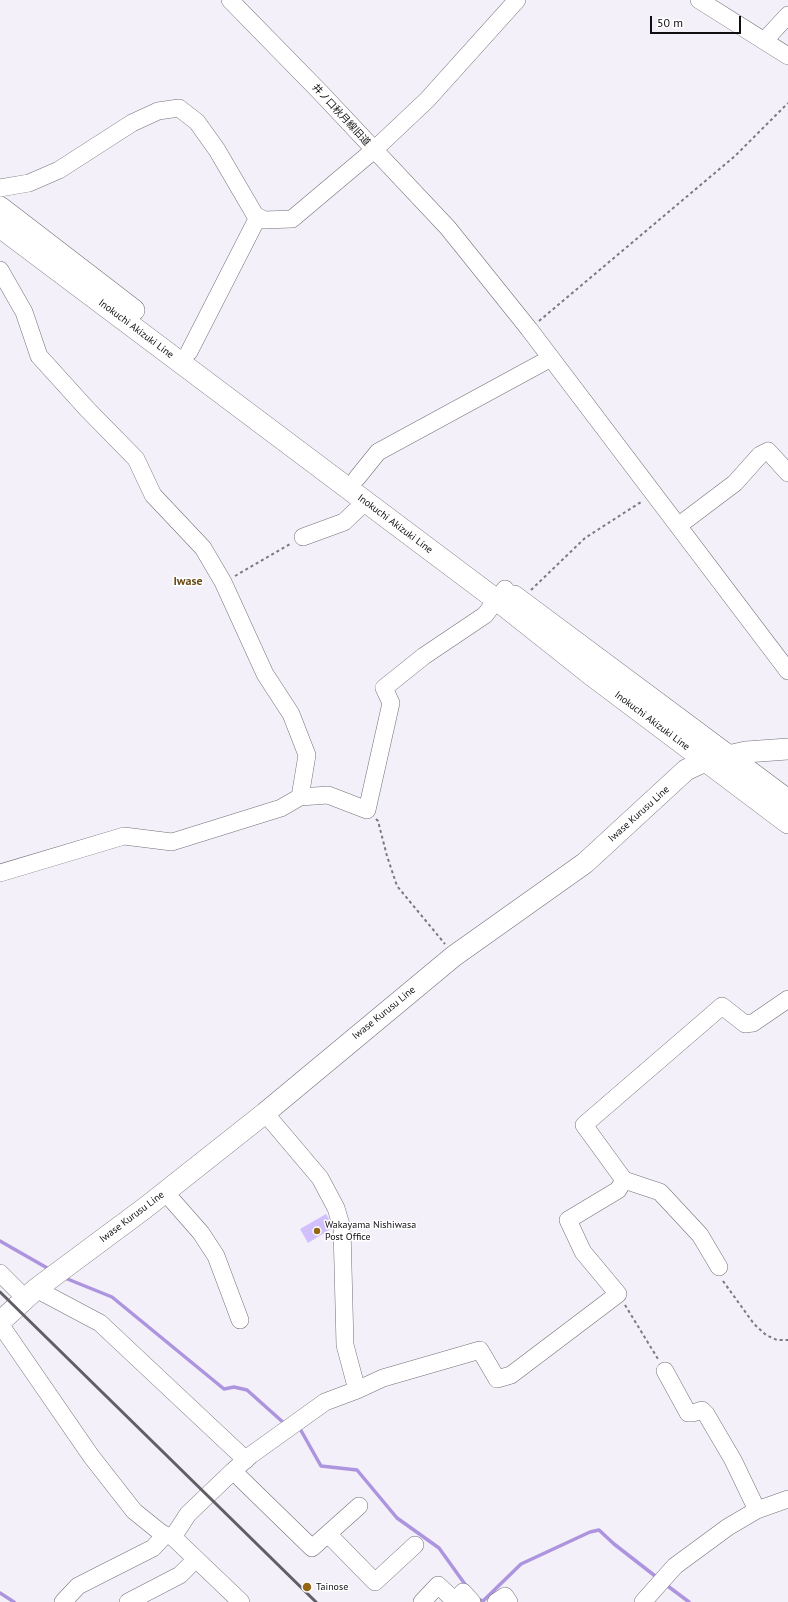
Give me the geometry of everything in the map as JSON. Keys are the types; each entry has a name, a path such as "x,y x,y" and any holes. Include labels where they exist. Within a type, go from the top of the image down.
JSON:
{"main road":[{"name":"Inokuchi Akizuki Line","path":"0,207 189,352 357,478 508,597 590,674 788,823"},
{"name":"Inokuchi Akizuki Line","path":"0,228 365,502 508,597 788,800"},
{"name":"Iwase Kurusu Line","path":"0,1323 31,1293 165,1192 264,1113 454,956 585,863 686,770 705,761 746,752 788,749"}],"street":[{"name":"井ノ口秋月線旧道","path":"230,0 321,93 374,150 427,100 517,0"},
{"path":"699,0 788,56"},
{"path":"764,41 788,14"},
{"path":"0,188 29,183 59,170 132,123 158,111 179,108 197,122 217,150 255,215 264,220 292,219 374,150 448,228 529,329 788,671"},
{"path":"189,352 258,217"},
{"path":"0,270 24,312 40,356 87,409 136,459 153,495 203,548 223,582 265,674 291,714 307,755 300,797"},
{"path":"357,478 378,452 551,358"},
{"path":"678,526 735,483 760,455 768,451 788,473"},
{"path":"303,538 344,522 365,502"},
{"path":"0,872 124,836 172,842 281,808 300,797 328,795 367,810 391,704 384,688 424,656 485,615 508,597"},
{"path":"719,1267 700,1235 660,1192 624,1180 584,1126 722,1006 745,1024 753,1023 788,999"},
{"path":"264,1113 320,1178 338,1215 342,1228 345,1345 357,1390"},
{"path":"63,1602 78,1586 153,1548 169,1536 188,1514 233,1471 325,1402 383,1378 480,1350 497,1379 511,1375 618,1294 583,1252 568,1220 618,1190 624,1180"},
{"path":"165,1192 201,1233 216,1256 240,1320"},
{"path":"0,1273 31,1293 100,1323 246,1460"},
{"path":"0,1323 91,1456 134,1511 169,1536 196,1559 241,1602"},
{"path":"665,1371 688,1413 702,1410 706,1414 733,1460 757,1510"},
{"path":"233,1471 312,1548 360,1506"},
{"path":"643,1602 675,1566 728,1527 757,1510 788,1499"},
{"path":"328,1534 375,1582 415,1544"},
{"path":"128,1602 180,1575 196,1559"},
{"path":"422,1602 438,1585 454,1602 463,1592 472,1602"},
{"path":"496,1602 505,1596 509,1602"}],"path":[{"path":"529,329 736,156 788,103"},
{"path":"508,597 532,589 585,538 654,494"},
{"path":"223,582 303,538"},
{"path":"367,810 378,821 397,886 454,956"},
{"path":"719,1267 724,1284 754,1324 766,1335 777,1340 788,1340"},
{"path":"618,1294 665,1371"}],"building":[{"path":"326,1214 334,1227 308,1243 300,1229"}],"waterway":[{"path":"0,1241 49,1269"},
{"path":"65,1278 112,1297 224,1389 234,1387 247,1390 285,1424"},
{"path":"299,1427 321,1466 357,1470 397,1518 439,1548 467,1587"},
{"path":"477,1599 483,1601 521,1564 590,1532 599,1530 614,1544 659,1579"},
{"path":"665,1584 689,1602"},
{"path":"0,1593 14,1602"}],"railway":[{"path":"0,1292 316,1602"}],"place":[{"name":"Wakayama Nishiwasa Post Office","path":"317,1231"},
{"name":"Tainose","path":"307,1587"}],"district":[{"name":"Iwase","path":"188,582"}]}
